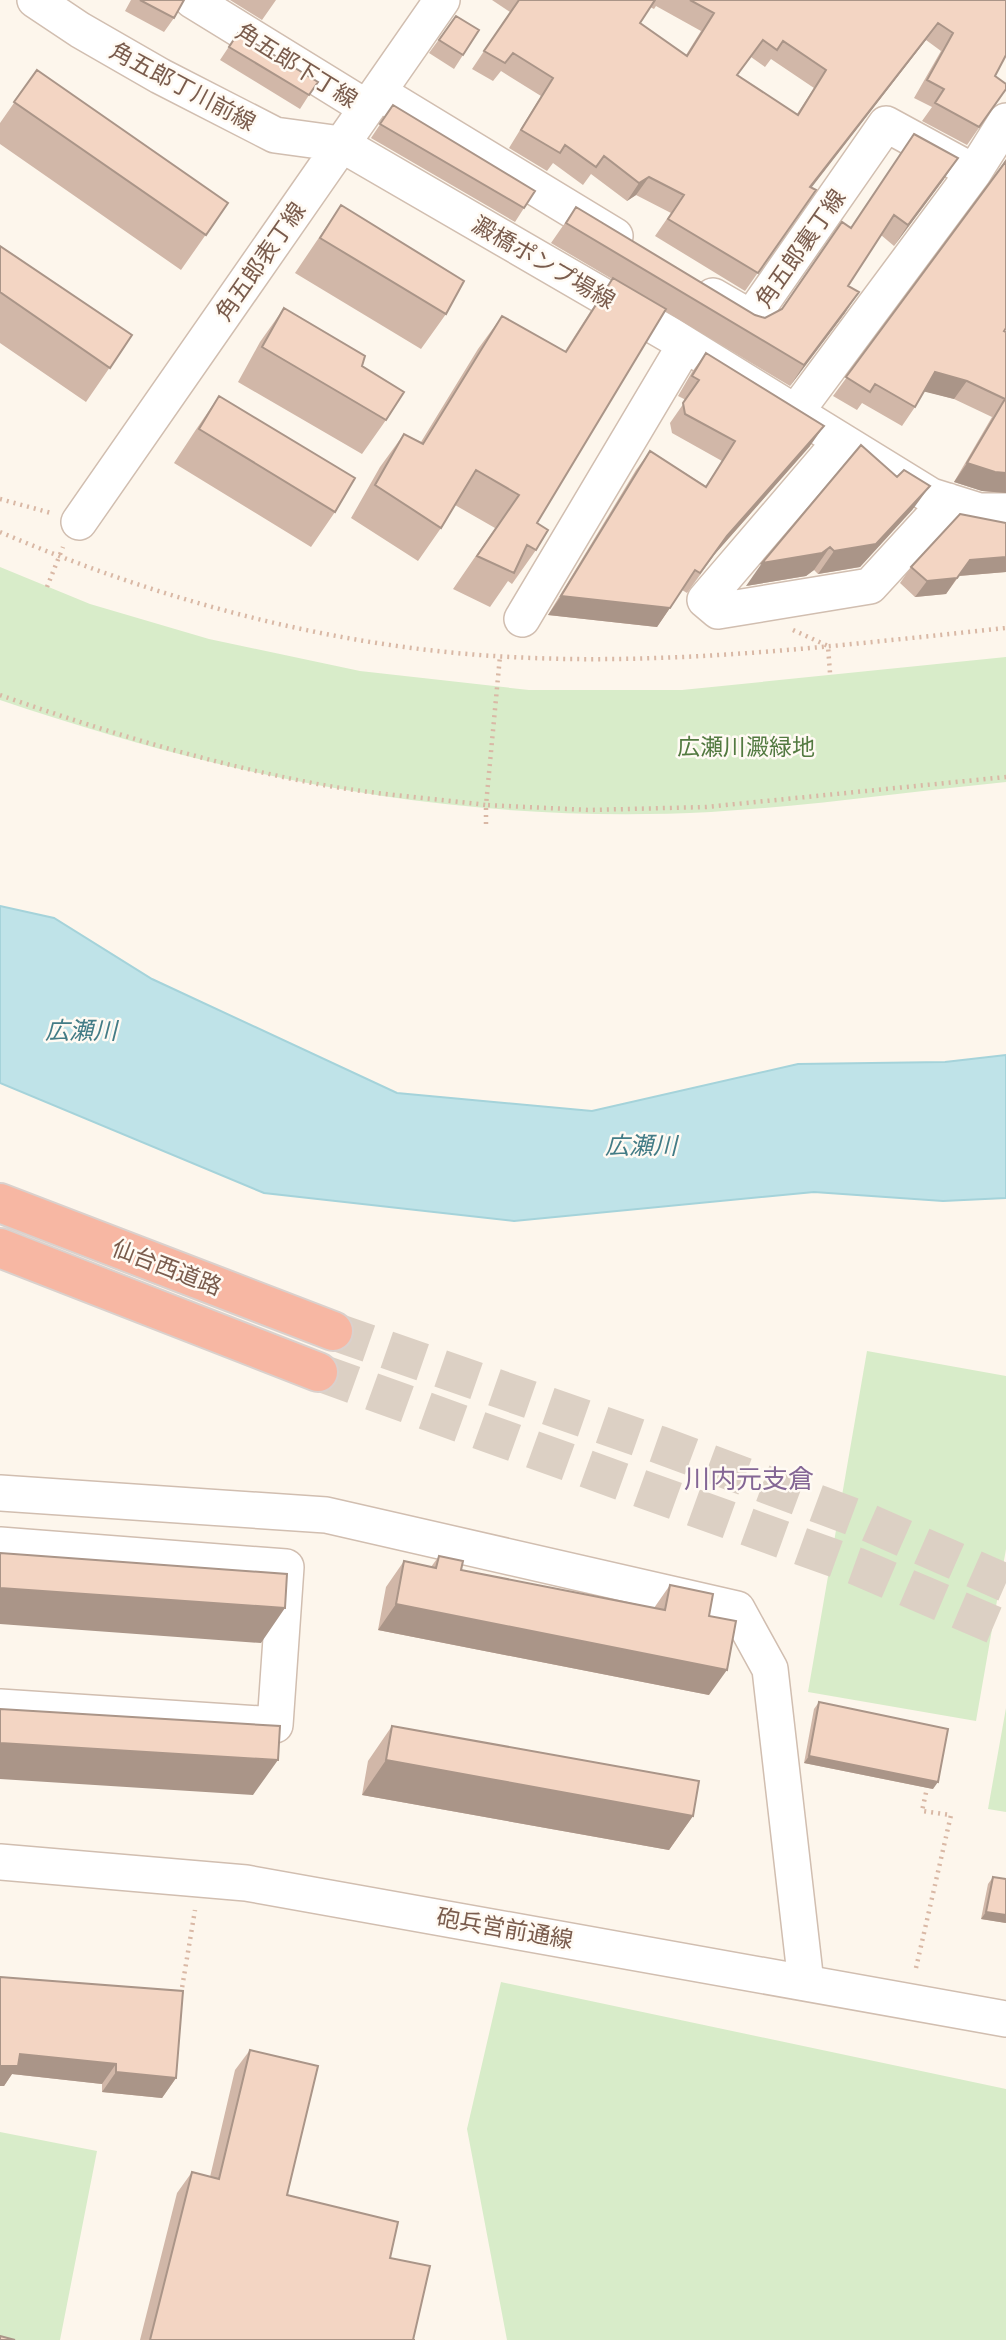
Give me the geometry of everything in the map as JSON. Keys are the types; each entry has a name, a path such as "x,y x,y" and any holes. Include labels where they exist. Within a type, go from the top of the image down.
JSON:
{"highway":[{"name":"仙台西道路","path":"0,1203 333,1331"},
{"name":"仙台西道路","path":"0,1248 318,1372"}],"street":[{"name":"角五郎丁川前線","path":"35,0 80,30 160,76 275,135 341,144"},
{"name":"角五郎下丁線","path":"192,0 372,100"},
{"name":"角五郎表丁線","path":"70,519 442,0"},
{"path":"372,100 646,255"},
{"path":"795,413 974,172 1006,121"},
{"name":"角五郎裏丁線","path":"681,276 751,318 886,124 974,172"},
{"name":"澱橋ポンプ場線","path":"341,144 685,345 931,496 979,511 1006,512"},
{"path":"517,634 685,345"},
{"path":"841,441 705,600 718,611 870,586 948,501"},
{"path":"0,1493 326,1516 737,1609 769,1669 806,1983"},
{"path":"0,1545 286,1567 275,1725 0,1707"},
{"name":"砲兵営前通線","path":"0,1862 247,1883 1006,2019"}],"path":[{"path":"0,499 70,519"},
{"path":"47,587 61,552"},
{"path":"510,657 517,634"},
{"path":"828,646 830,673"},
{"path":"486,824 500,656"},
{"path":"0,695 108,733 208,760 314,783 486,805 589,810 706,807 1006,777"},
{"path":"916,1968 951,1815 922,1811 927,1788"},
{"path":"180,2002 197,1902"}],"green space":[{"name":"広瀬川澱緑地","path":"0,567 90,604 209,639 360,671 529,690 682,690 1006,657 1006,782 822,803 711,812 618,814 528,811 438,803 350,791 263,774 176,753 0,700"},
{"path":"867,1351 1006,1376 1006,1549 976,1721 808,1692"},
{"path":"1006,1708 1006,1812 988,1809"},
{"path":"501,1982 1006,2089 1006,2340 507,2340 467,2129"},
{"path":"0,2132 97,2151 60,2340 0,2340"}],"water":[{"name":"広瀬川","path":"0,906 54,918 152,979 397,1093 592,1111 798,1064 945,1062 1006,1055 1006,1198 943,1201 814,1192 514,1221 264,1193 0,1083"}],"building":[{"path":"140,0 184,0 174,18"},
{"path":"519,0 655,0 640,23 687,56 714,13 690,0 1006,0 1006,55 995,76 1006,84 1006,89 979,127 935,103 944,89 927,80 953,33 938,23 810,187 816,190 758,273 668,219 684,195 649,177 639,183 604,156 596,167 565,145 560,153 521,130 553,78 513,53 505,63 484,51","holes":["763,40 777,50 783,41 826,70 798,115 737,75"]},
{"path":"456,16 479,30 463,55 439,40"},
{"path":"238,33 318,82 309,95 229,47"},
{"path":"37,70 228,203 206,235 14,102"},
{"path":"393,105 535,191 524,208 380,124"},
{"path":"914,134 958,158 908,225 894,215 848,286 859,292 804,365 566,223 576,207 755,315 765,318 782,309 842,222 851,228"},
{"path":"1006,161 1006,473 967,463 1005,399 967,381 935,372 915,407 875,384 870,392 846,377"},
{"path":"341,205 464,281 446,314 320,238"},
{"path":"0,246 132,335 110,368 0,292"},
{"path":"613,278 666,309 537,523 548,530 536,550 527,545 514,573 477,556 519,495 476,470 441,528 375,485 404,434 423,444 502,316 566,352"},
{"path":"284,308 365,356 362,366 404,392 386,420 262,347"},
{"path":"706,353 824,426 727,536 700,573 695,570 670,608 561,596 650,451 706,487 735,441 685,414 683,403 699,380 692,376"},
{"path":"219,396 355,478 335,512 199,429"},
{"path":"861,445 897,477 904,470 930,486 876,544 834,551 830,547 822,553 762,563"},
{"path":"960,514 1006,523 1006,557 970,560 957,578 927,581 911,567"},
{"path":"0,1553 287,1574 285,1608 0,1588"},
{"path":"439,1556 463,1561 461,1570 665,1610 670,1585 713,1594 709,1616 736,1621 727,1670 396,1604 404,1561 436,1568"},
{"path":"819,1702 948,1729 938,1782 809,1756"},
{"path":"0,1709 280,1726 278,1760 0,1743"},
{"path":"392,1726 699,1781 693,1816 386,1760"},
{"path":"993,1877 1006,1879 1006,1915 986,1912"},
{"path":"0,1977 183,1991 176,2078 116,2072 116,2064 20,2054 18,2066 0,2066"},
{"path":"250,2050 318,2066 287,2195 398,2222 390,2258 430,2266 413,2340 150,2340 192,2172 219,2179"}],"tunnel":[{"path":"333,1331 660,1445 867,1522 1006,1583"},
{"path":"318,1372 856,1566 1006,1630"}],"district":[{"name":"川内元支倉","path":"749,1478"}]}
